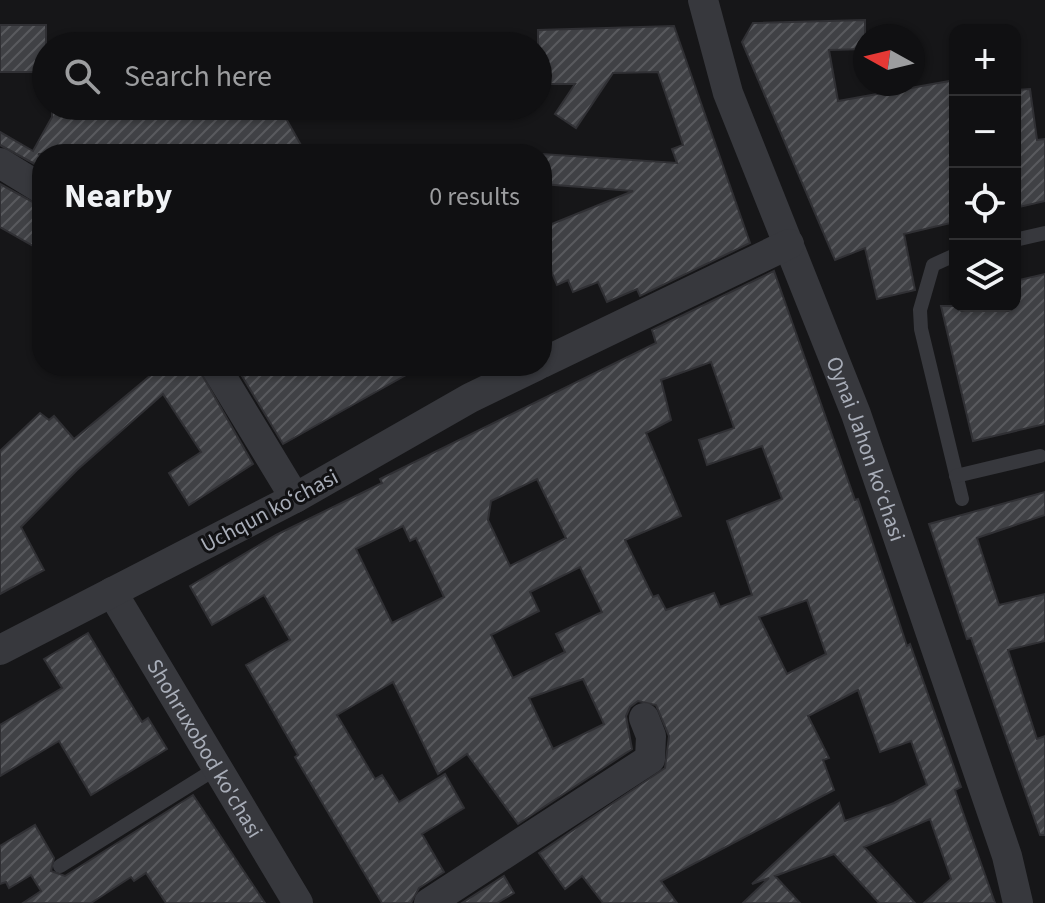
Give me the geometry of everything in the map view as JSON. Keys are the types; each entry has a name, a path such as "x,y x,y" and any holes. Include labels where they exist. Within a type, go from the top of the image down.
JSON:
{"street":[{"name":"Oynai Jahon ko‘chasi","path":"703,0 728,93 862,429 1007,856 1018,903"},
{"path":"0,163 32,183"},
{"path":"552,358 789,244"},
{"path":"221,376 295,498"},
{"name":"Uchqun koʻchasi","path":"0,650 295,498 470,398 515,376"},
{"name":"Shohruxobod ko'chasi","path":"112,592 298,903"},
{"path":"429,903 650,759 651,736 644,718"}],"lane":[{"path":"1021,239 1045,233"},
{"path":"949,258 933,265 920,310 962,499"},
{"path":"956,476 1040,456"},
{"path":"60,866 217,768"}],"building":[{"path":"865,20 865,24 853,24 853,49 829,50 838,101 866,96 925,96 925,85 949,81 949,223 904,234 915,290 877,299 865,248 835,260 742,42 753,23"},
{"path":"0,25 46,25 46,32 32,32 32,72 0,72"},
{"path":"674,26 750,243 640,296 637,289 607,302 598,282 573,292 568,280 557,285 552,273 552,224 633,191 552,185 552,155 677,163 672,149 683,145 658,72 613,73 576,128 555,114 575,84 552,84 552,32 538,30"},
{"path":"1030,89 1037,140 1045,139 1045,201 1021,207 1021,96 1021,90"},
{"path":"50,120 287,120 300,144 37,144"},
{"path":"0,132 32,150 32,163 0,145"},
{"path":"0,184 32,202 32,245 0,227"},
{"path":"774,271 855,500 858,499 907,646 910,644 961,787 955,790 995,903 924,903 951,879 930,819 864,847 915,903 879,903 834,854 775,876 800,903 743,903 769,878 752,884 839,803 845,821 894,803 927,785 911,741 880,752 858,690 808,716 829,758 823,760 834,790 661,881 677,903 603,903 582,876 565,889 539,853 665,768 669,736 656,705 638,701 630,707 626,716 632,749 518,824 467,754 438,774 393,682 337,715 375,779 382,775 399,802 445,774 464,808 422,834 444,872 419,888 411,903 382,903 295,757 298,755 246,665 290,640 264,595 212,625 190,586 276,535 382,483 380,479 656,343 652,330","holes":["711,362 734,428 699,440 707,465 762,446 782,499 727,521 752,595 720,607 714,593 666,610 658,595 653,597 625,540 681,516 646,433 671,420 661,380","537,479 566,538 510,566 488,520 491,501","403,526 410,541 416,538 444,597 392,623 356,549","580,567 602,612 556,634 565,652 513,678 491,635 539,611 530,592","807,600 826,654 787,674 759,617","583,679 604,724 553,749 529,698"]},
{"path":"1045,274 1045,424 973,441 941,306 949,306 949,312 1021,312 1021,280"},
{"path":"150,376 203,376 253,464 189,505 169,473 201,452 163,394 77,470 21,527 44,570 0,594 0,451 40,413 49,420 54,416 74,439"},
{"path":"242,376 404,376 283,444"},
{"path":"1045,492 1045,515 977,538 999,605 1045,594 1045,641 1008,650 1037,739 1045,736 1045,835 1040,835 971,638 967,639 929,524"},
{"path":"88,633 142,722 148,718 167,749 91,795 59,741 0,776 0,725 62,688 44,659"},
{"path":"193,795 265,903 166,903 146,873 134,881 131,877 91,903 23,903 41,891 31,875 9,888 6,882 0,884 0,846 35,825 54,858 51,871 65,876"},
{"path":"504,876 514,893 497,903 462,903"}]}
